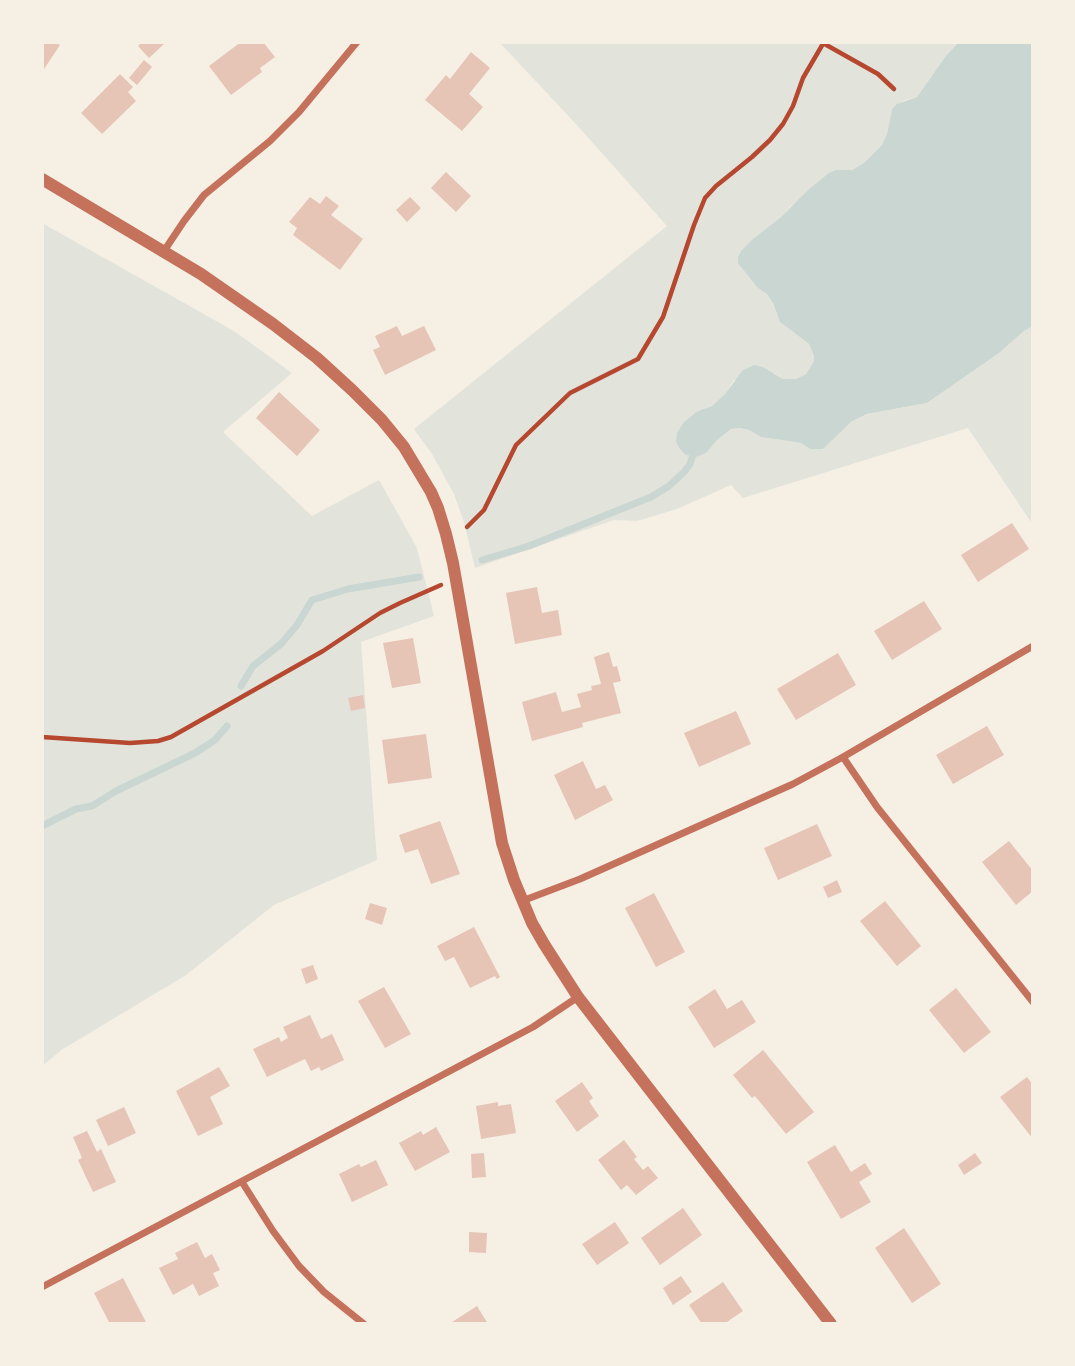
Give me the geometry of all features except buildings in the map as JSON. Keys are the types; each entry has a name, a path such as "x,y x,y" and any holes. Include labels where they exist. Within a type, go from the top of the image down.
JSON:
{"street":[{"path":"164,251 204,195 262,148 299,113 357,42"},
{"path":"42,179 164,251 298,342 352,390 388,427 414,461 438,508 449,545 502,843 522,901 544,944 578,997 831,1324"},
{"path":"522,901 593,873 793,784 1033,646"},
{"path":"843,757 877,807 1033,1002"},
{"path":"42,1287 533,1027 578,997"},
{"path":"242,1182 272,1231 299,1266 324,1292 365,1324"}],"path":[{"path":"467,527 484,510 516,445 570,393 638,359 663,317 705,198 770,140 783,124 803,78 823,43 878,74 894,89"},
{"path":"42,737 130,743 171,737 323,651 380,613 456,580"}],"shaded area":[{"path":"499,42 959,42 917,97 903,101 892,109 882,145 864,163 852,170 836,170 754,238 758,288 767,294 773,303 780,322 809,344 814,361 806,374 796,379 783,379 774,373 734,380 725,394 712,406 698,411 707,452 731,429 740,428 761,437 801,443 810,449 823,449 851,422 868,414 927,403 1033,326 1033,525 968,428 743,498 731,485 677,509 637,521 614,520 475,568 454,494 432,454 414,429 667,226"},
{"path":"959,42 1033,42 1033,326 927,403 867,414 851,422 823,449 810,449 801,443 761,437 740,428 731,429 707,452 699,456 685,454 676,442 677,433 684,422 698,411 712,406 743,370 754,365 763,367 783,379 796,379 806,374 814,361 809,344 780,322 767,294 758,288 738,263 742,250 829,173 852,170 864,163 882,145 892,109 897,104 917,97"},
{"path":"42,223 234,331 292,373 223,432 312,516 379,480 417,548 434,616 361,642 377,860 274,905 186,975 63,1049 42,1066"}],"waterway":[{"path":"482,560 529,546 651,497 669,486 685,471 695,449"},
{"path":"241,686 253,666 281,644 297,625 312,600 348,589 419,577"},
{"path":"42,826 76,809 92,806 116,791 195,753 215,740 227,726"}]}
